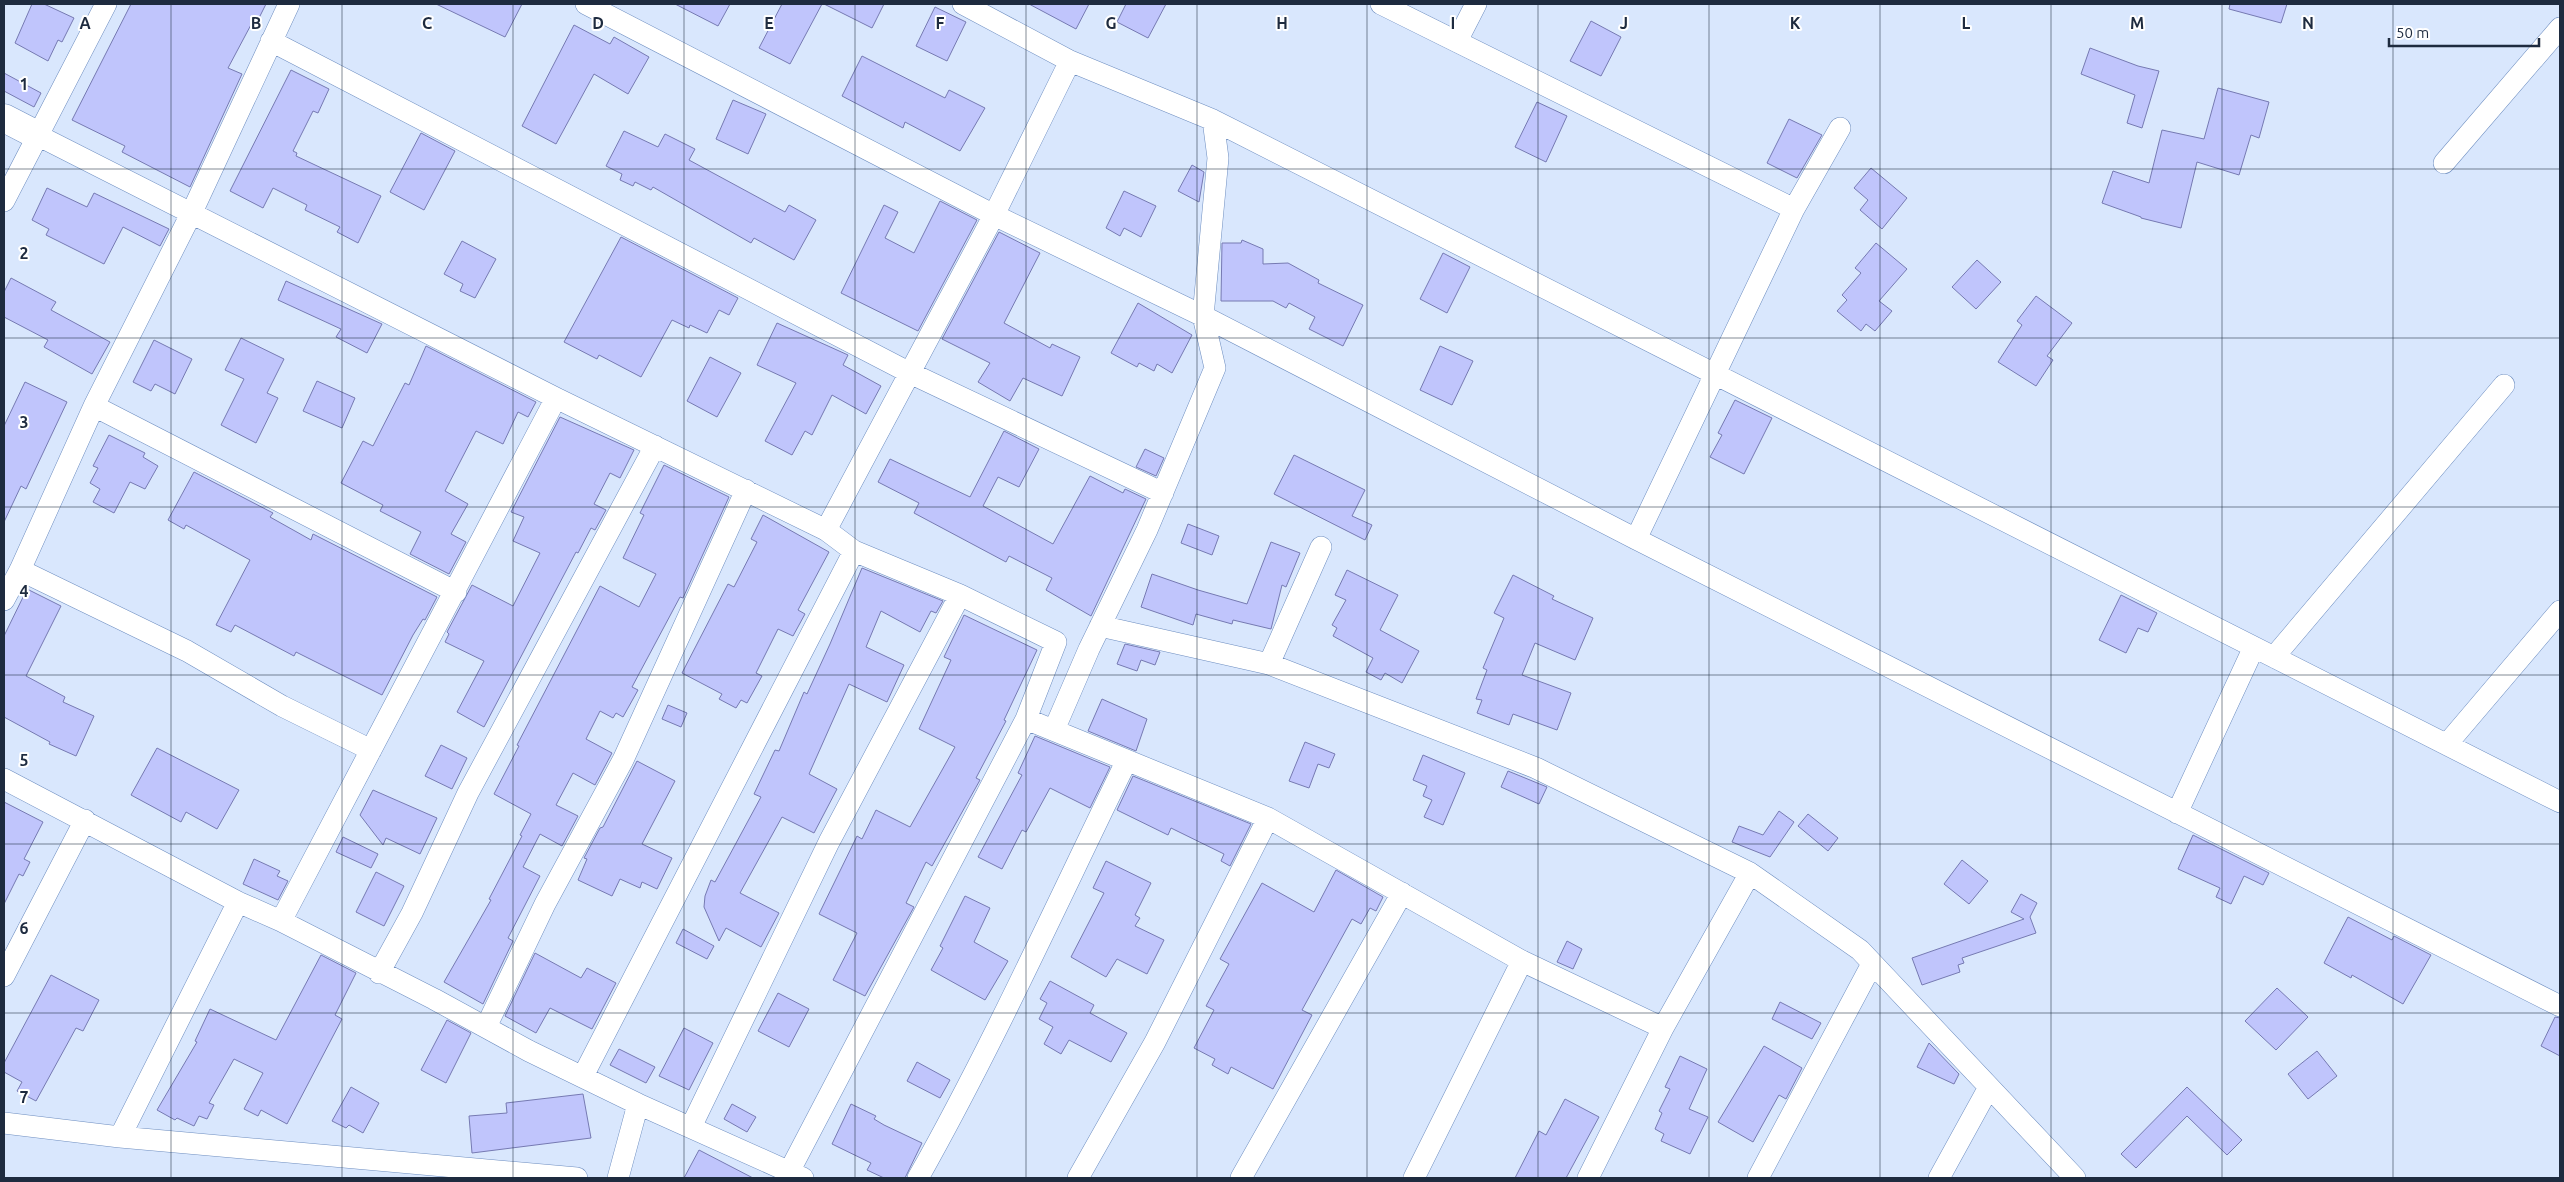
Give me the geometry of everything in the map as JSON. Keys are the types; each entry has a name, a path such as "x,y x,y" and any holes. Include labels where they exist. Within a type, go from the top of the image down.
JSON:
{"street":[{"path":"4,201 106,4"},
{"path":"4,600 20,570 94,406 192,212 289,4"},
{"path":"586,4 994,215 1203,316 1636,539 2560,1006"},
{"path":"963,4 1070,61 1213,120 2560,802"},
{"path":"1381,4 1794,209"},
{"path":"1457,42 1476,4"},
{"path":"2444,163 2560,28"},
{"path":"271,41 910,373 1162,493"},
{"path":"826,530 994,215 1070,61"},
{"path":"4,118 556,398 826,530 854,550 960,595 1056,642 1026,719 796,1175 638,1104 529,1051 281,921 238,902 4,779"},
{"path":"1054,730 1162,493 1214,368 1203,316 1218,158 1213,120"},
{"path":"1636,539 1794,209 1840,128"},
{"path":"2274,657 2504,385"},
{"path":"281,921 456,592 556,398"},
{"path":"94,406 456,592"},
{"path":"379,973 412,913 468,793 655,446"},
{"path":"486,1027 545,904 624,760 746,490"},
{"path":"1269,664 1321,547"},
{"path":"583,1076 854,550"},
{"path":"20,570 186,651 282,706 372,750"},
{"path":"690,1127 829,842 960,595"},
{"path":"2447,744 2560,611"},
{"path":"1100,626 1269,664 1536,768 1750,874 1860,950 1988,1089 2074,1178"},
{"path":"2177,813 2254,647"},
{"path":"1026,719 1126,762 1268,818 1522,961 1663,1028"},
{"path":"918,1178 945,1130 1002,1016 1126,762"},
{"path":"1078,1178 1154,1042 1268,818"},
{"path":"4,976 85,820"},
{"path":"1588,1178 1663,1028 1750,874"},
{"path":"1241,1178 1402,892"},
{"path":"120,1137 238,902"},
{"path":"1414,1178 1522,961"},
{"path":"1758,1178 1872,964"},
{"path":"1939,1178 1988,1089"},
{"path":"618,1178 638,1104"},
{"path":"4,1122 120,1137 577,1178"}],"building":[{"path":"32,4 44,4 74,18 62,42 58,40 48,61 15,43"},
{"path":"131,4 266,4 257,22 253,21 228,68 242,74 190,187 122,152 125,146 72,120"},
{"path":"436,4 522,4 505,37"},
{"path":"675,4 730,4 718,26"},
{"path":"782,4 822,4 790,64 759,48"},
{"path":"824,4 884,4 872,28"},
{"path":"1029,4 1089,4 1076,29"},
{"path":"1126,4 1166,4 1148,38 1117,22"},
{"path":"2230,4 2287,4 2281,23 2229,9"},
{"path":"935,7 966,22 947,61 916,46"},
{"path":"1591,21 1621,37 1601,76 1570,61"},
{"path":"574,25 610,44 614,37 649,57 628,94 594,74 556,144 522,126"},
{"path":"2090,48 2138,66 2159,71 2142,128 2127,123 2135,95 2081,74"},
{"path":"862,56 945,98 949,90 985,108 960,151 905,122 903,128 842,96"},
{"path":"291,70 329,89 318,113 313,111 293,151 297,153 296,156 381,196 358,243 337,232 340,227 305,210 307,205 273,188 263,208 230,191"},
{"path":"4,73 41,93 34,107 4,91"},
{"path":"2218,88 2269,102 2259,138 2251,135 2239,175 2197,162 2181,228 2141,218 2102,203 2113,171 2149,183 2162,130 2204,139"},
{"path":"733,100 766,114 748,154 716,139"},
{"path":"1537,102 1567,116 1546,162 1515,147"},
{"path":"1789,119 1822,135 1797,178 1767,163"},
{"path":"624,131 658,147 665,134 695,149 689,160 785,212 789,205 816,220 794,260 754,238 751,243 653,187 651,190 635,182 633,186 620,180 622,174 606,166"},
{"path":"421,133 455,151 424,210 390,192"},
{"path":"1192,165 1204,172 1199,202 1178,191"},
{"path":"1871,168 1907,198 1882,229 1860,210 1868,200 1854,188"},
{"path":"47,188 87,207 94,193 169,229 160,246 123,227 104,264 46,235 49,229 32,220"},
{"path":"1124,191 1156,206 1141,237 1124,228 1120,236 1106,228"},
{"path":"940,201 977,220 918,331 841,293 884,205 898,212 885,238 914,253"},
{"path":"999,232 1040,253 1004,323 1050,348 1052,344 1080,357 1062,396 1023,378 1010,401 978,382 990,363 942,339"},
{"path":"621,237 738,298 729,315 719,310 707,333 690,325 689,328 672,320 641,377 599,355 597,359 564,342"},
{"path":"1242,240 1263,249 1263,264 1288,263 1319,280 1318,283 1363,305 1343,346 1309,329 1315,317 1289,303 1286,308 1273,301 1221,301 1222,243 1241,243"},
{"path":"462,241 496,259 475,298 460,291 463,284 444,274"},
{"path":"1876,243 1907,269 1879,301 1892,311 1875,331 1866,324 1861,331 1837,311 1847,300 1842,295 1861,273 1855,268"},
{"path":"1443,253 1470,267 1447,313 1420,299"},
{"path":"1977,260 2001,282 1976,309 1952,287"},
{"path":"11,278 56,302 51,310 110,342 92,374 44,347 48,340 4,317 4,292"},
{"path":"286,281 382,324 367,353 336,337 341,329 278,300"},
{"path":"2036,296 2072,323 2047,356 2053,360 2036,386 1998,362 2022,325 2017,321"},
{"path":"1138,303 1192,335 1172,373 1157,364 1154,371 1139,363 1137,367 1111,353"},
{"path":"777,323 848,355 843,365 881,386 866,414 832,395 812,435 805,431 792,455 765,441 796,383 757,365"},
{"path":"241,338 284,359 267,393 278,398 256,443 221,425 244,379 225,370"},
{"path":"154,340 192,359 175,394 155,384 151,391 133,382"},
{"path":"426,346 536,402 528,417 518,412 503,444 476,431 445,491 468,504 451,534 466,542 449,574 410,554 421,532 380,511 383,505 341,483 363,441 373,446 405,383 409,385"},
{"path":"1440,346 1473,361 1452,405 1420,390"},
{"path":"710,357 741,373 717,417 687,401"},
{"path":"317,381 355,398 342,428 303,411"},
{"path":"25,382 67,402 26,489 21,486 4,522 4,426"},
{"path":"1735,400 1772,418 1744,474 1710,457 1722,435 1718,433"},
{"path":"560,417 634,450 620,478 610,473 594,504 606,510 595,530 591,528 578,553 576,552 484,727 457,712 484,661 445,642 449,634 447,632 472,585 513,606 540,553 513,541 524,517 511,512"},
{"path":"1004,431 1039,449 1019,487 998,477 983,506 1053,544 1090,476 1123,493 1125,489 1146,499 1091,616 1046,590 1052,578 1009,556 1006,562 914,513 919,503 878,482 890,459 970,497"},
{"path":"109,435 145,453 143,457 158,466 145,489 130,482 114,513 93,502 100,489 90,483 98,468 93,466"},
{"path":"1145,449 1164,458 1156,476 1136,467"},
{"path":"1294,455 1365,490 1352,516 1372,525 1365,540 1274,494"},
{"path":"664,465 729,497 683,598 680,597 632,687 638,690 623,717 616,713 613,718 600,711 586,739 612,753 595,785 573,773 556,805 578,816 562,846 540,834 523,867 540,876 508,938 513,941 483,1004 444,982 491,900 489,899 522,836 520,835 531,814 494,794 519,746 517,745 600,586 639,607 656,574 623,558 644,515 640,513"},
{"path":"194,472 273,513 270,517 311,540 313,534 437,597 425,620 423,619 413,635 382,695 296,652 294,656 235,625 231,632 216,625 250,560 186,525 184,529 168,520"},
{"path":"763,515 829,552 798,610 805,614 793,636 778,629 756,673 762,676 747,703 741,700 736,708 719,699 722,694 682,673 728,584 734,587 757,542 751,539"},
{"path":"1188,524 1219,536 1212,555 1181,543"},
{"path":"1271,542 1300,553 1286,587 1282,585 1271,629 1233,620 1232,624 1196,614 1193,625 1141,607 1152,574 1247,604"},
{"path":"862,568 943,601 936,613 931,611 920,632 881,611 866,647 904,665 887,702 849,684 809,774 837,789 814,833 782,817 740,893 779,913 761,947 726,928 719,941 704,907 705,896 711,880 715,882 761,797 754,794 775,750 779,751 804,692 807,694"},
{"path":"1347,570 1398,595 1380,630 1419,651 1402,683 1385,673 1381,680 1366,672 1373,658 1333,636 1337,628 1332,625 1346,600 1335,595"},
{"path":"1513,575 1554,596 1552,599 1593,618 1575,660 1535,643 1522,675 1571,693 1557,730 1513,714 1509,725 1477,713 1482,700 1476,699 1487,670 1483,668 1504,618 1494,613"},
{"path":"27,589 61,606 26,676 65,697 63,702 94,716 76,756 49,744 50,742 4,717 4,636"},
{"path":"2121,595 2157,613 2148,632 2138,628 2126,653 2099,640"},
{"path":"964,615 1037,650 1004,720 1006,721 976,778 980,780 932,866 926,862 906,903 914,907 865,996 833,980 857,933 819,914 857,836 862,839 876,810 910,827 955,747 919,729 951,660 944,657"},
{"path":"1125,644 1160,652 1155,665 1141,660 1137,671 1117,664"},
{"path":"1102,699 1147,719 1136,751 1088,731"},
{"path":"668,705 687,713 681,727 662,719"},
{"path":"1035,736 1110,767 1090,808 1050,788 1026,832 1022,830 1002,869 978,857 1022,775 1018,773"},
{"path":"1305,742 1335,754 1329,768 1318,764 1309,788 1289,781"},
{"path":"441,745 467,758 452,789 425,776"},
{"path":"157,748 239,790 217,829 186,812 181,822 131,795"},
{"path":"1423,755 1465,773 1443,825 1424,817 1432,800 1423,796 1427,786 1413,780"},
{"path":"637,761 675,781 642,844 672,858 657,889 642,882 640,888 620,879 612,896 578,880 587,859 584,858 600,828 603,827"},
{"path":"1508,771 1547,787 1539,804 1501,787"},
{"path":"1133,776 1251,824 1230,866 1221,861 1224,854 1171,828 1168,835 1117,810"},
{"path":"373,790 437,818 420,854 386,838 383,845 360,815"},
{"path":"4,802 43,822 24,859 30,862 23,876 19,874 4,904"},
{"path":"1779,811 1794,822 1770,857 1732,842 1739,826 1763,835"},
{"path":"1808,814 1838,838 1828,851 1798,826"},
{"path":"2193,835 2269,873 2263,885 2244,876 2231,904 2216,897 2220,888 2178,869"},
{"path":"343,837 378,854 371,868 336,852"},
{"path":"254,859 280,871 277,876 288,881 278,900 243,884"},
{"path":"1962,860 1988,881 1969,904 1944,884"},
{"path":"1106,861 1151,883 1135,915 1140,918 1135,926 1164,940 1147,974 1117,959 1106,977 1071,957 1104,893 1093,888"},
{"path":"1336,870 1383,897 1376,911 1370,908 1361,924 1352,919 1302,1010 1312,1015 1273,1089 1231,1067 1228,1074 1212,1065 1215,1059 1194,1048 1214,1010 1206,1006 1229,964 1220,959 1262,883 1314,912"},
{"path":"376,872 404,886 384,926 356,912"},
{"path":"2021,894 2037,903 2030,917 2036,933 1962,958 1964,963 1958,965 1960,972 1922,985 1912,958 2024,919 2011,912"},
{"path":"965,896 990,908 974,942 1008,961 985,1000 931,970 943,948 940,946"},
{"path":"2348,917 2392,940 2394,936 2431,955 2403,1004 2352,975 2351,978 2324,963"},
{"path":"683,929 714,946 707,959 676,943"},
{"path":"1567,941 1582,949 1573,969 1557,962"},
{"path":"535,953 581,978 587,968 616,983 592,1029 550,1008 536,1033 505,1016"},
{"path":"321,955 356,973 335,1015 342,1019 287,1124 261,1110 258,1116 244,1109 263,1073 234,1059 209,1103 214,1105 207,1119 199,1116 194,1126 177,1118 175,1120 157,1110 197,1042 195,1041 210,1009 276,1040"},
{"path":"51,975 99,1000 83,1031 76,1028 36,1101 17,1091 22,1082 4,1072 4,1063"},
{"path":"1050,981 1094,1005 1090,1013 1127,1033 1111,1062 1069,1040 1061,1054 1044,1044 1053,1027 1039,1019 1047,1003 1040,999"},
{"path":"2277,988 2308,1017 2276,1050 2245,1021"},
{"path":"778,993 809,1009 789,1047 758,1031"},
{"path":"1780,1002 1821,1023 1812,1039 1772,1019"},
{"path":"2555,1017 2560,1018 2560,1056 2541,1046"},
{"path":"447,1020 471,1033 446,1083 421,1070"},
{"path":"684,1028 713,1043 689,1090 659,1076"},
{"path":"1929,1043 1959,1074 1954,1084 1917,1067"},
{"path":"1764,1046 1802,1068 1786,1099 1779,1095 1753,1142 1718,1122"},
{"path":"619,1049 655,1067 646,1083 610,1065"},
{"path":"2317,1051 2337,1076 2308,1099 2288,1074"},
{"path":"1680,1056 1707,1069 1689,1109 1708,1117 1690,1154 1661,1141 1664,1134 1655,1129 1662,1113 1659,1111 1670,1089 1665,1087"},
{"path":"917,1062 950,1080 940,1098 907,1081"},
{"path":"351,1087 379,1103 363,1133 349,1125 346,1128 332,1121"},
{"path":"2187,1087 2242,1140 2227,1155 2187,1116 2136,1168 2121,1154"},
{"path":"583,1094 591,1138 472,1153 469,1116 507,1113 506,1103"},
{"path":"1565,1099 1599,1117 1566,1178 1515,1178 1539,1131 1546,1135"},
{"path":"732,1104 756,1117 747,1132 724,1119"},
{"path":"851,1104 876,1116 874,1119 884,1125 922,1143 905,1178 884,1178 867,1170 871,1163 832,1144"},
{"path":"699,1150 753,1178 684,1178"}]}
